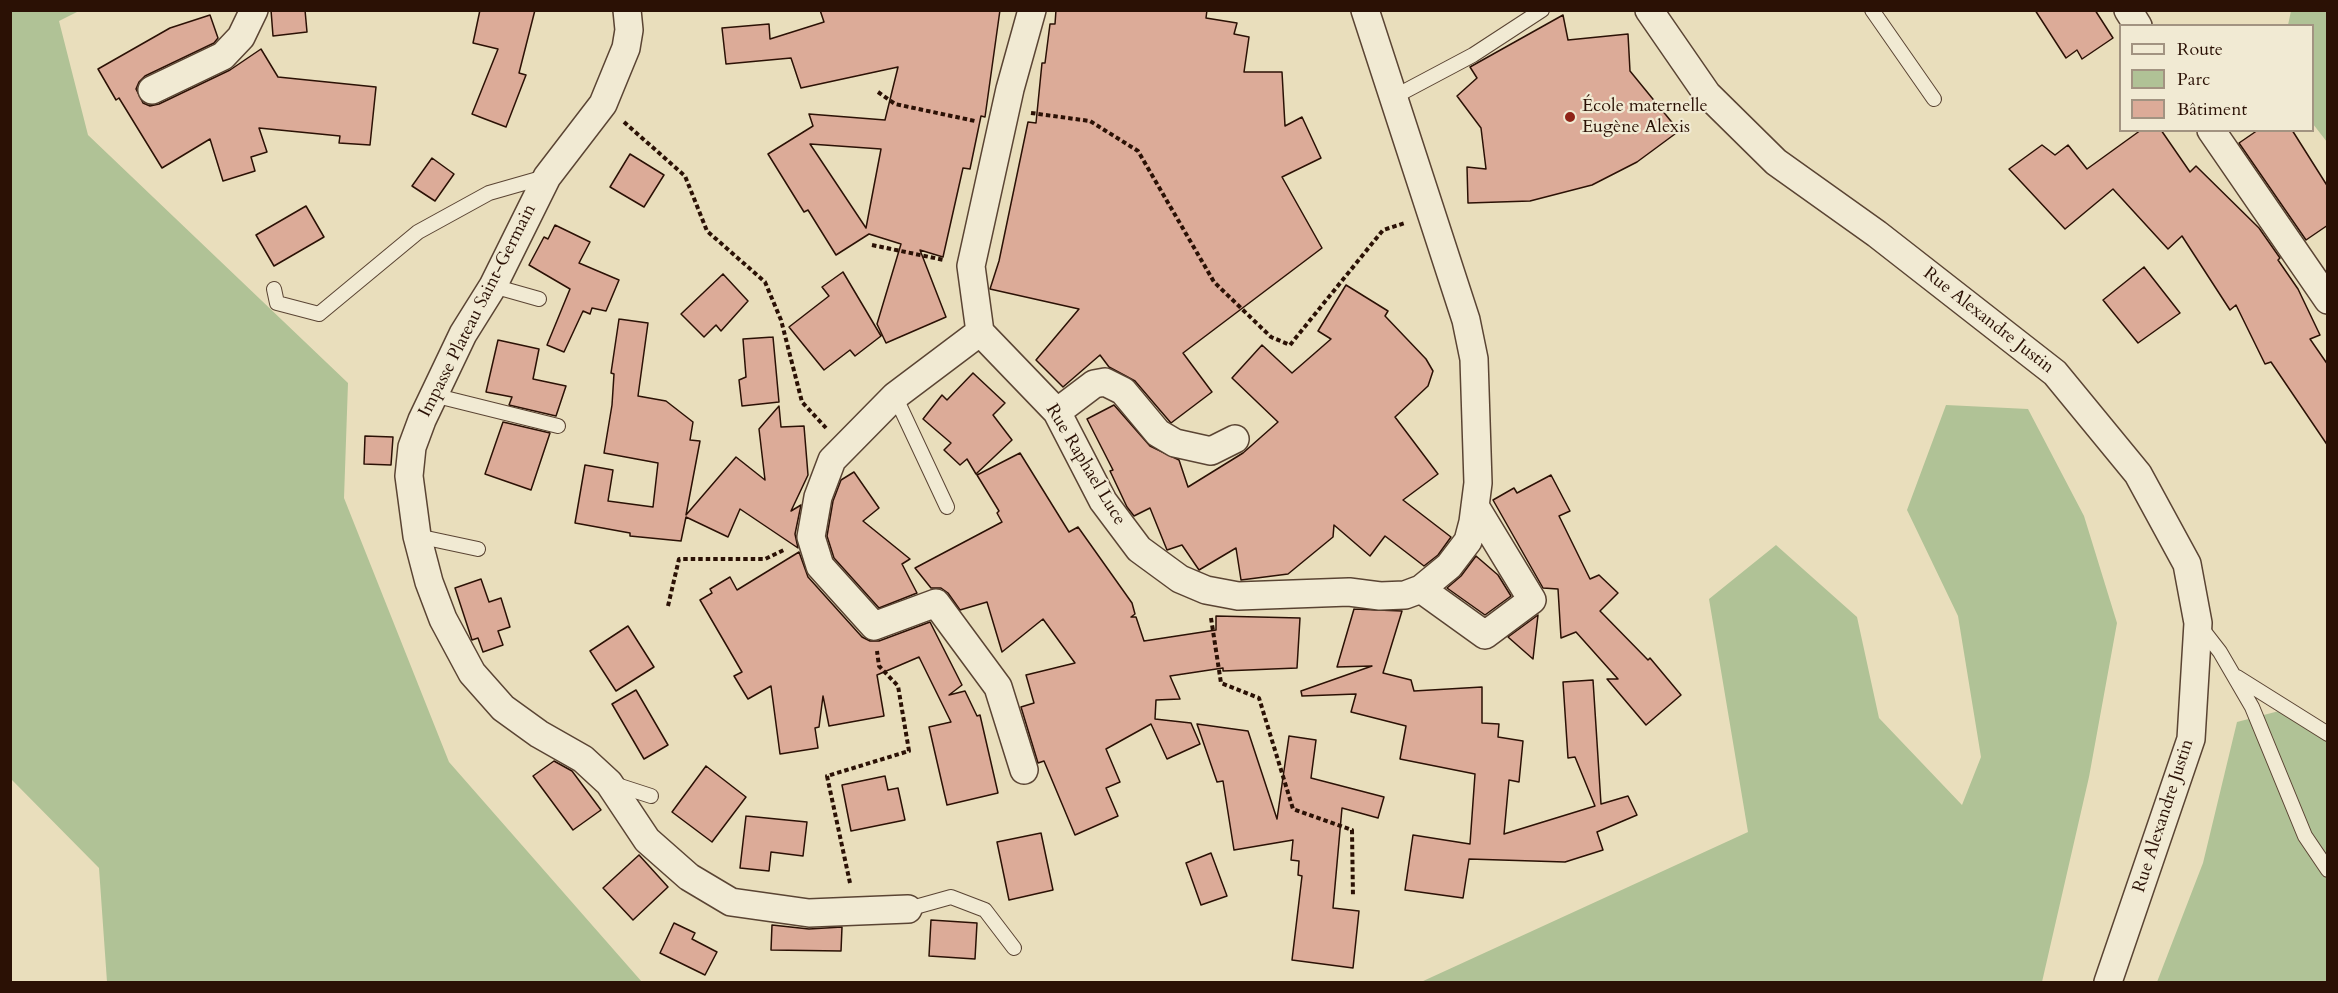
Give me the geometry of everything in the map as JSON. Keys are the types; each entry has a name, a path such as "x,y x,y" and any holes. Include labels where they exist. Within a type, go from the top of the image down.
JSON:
{"street":[{"path":"152,90 223,56 241,37 254,10"},
{"name":"Impasse Plateau Saint-Germain","path":"627,10 629,30 626,48 603,104 547,177 493,286 463,334 433,395 412,447 409,476 417,536 443,619 472,673 503,708 539,734 583,759 609,783 647,840 689,878 731,902 809,913 857,913 908,909"},
{"path":"1024,770 998,687 936,603 874,626 820,566 810,537 825,474 843,446 895,396 980,332 971,266 1004,118 1032,10"},
{"path":"1365,10 1392,98 1467,320 1474,359 1478,483 1468,541 1449,566 1421,589 1485,635 1532,600 1475,506"},
{"name":"Rue Alexandre Justin","path":"1649,10 1707,94 1776,162 1877,234 2055,373 2138,474 2187,564 2198,623 2191,739 2108,982"},
{"path":"2128,10 2137,24"},
{"path":"2212,132 2328,300"},
{"name":"Rue Raphael Luce","path":"980,332 1057,412 1103,501 1139,549 1180,579 1206,590 1238,596 1349,592 1380,596 1405,595 1421,589"},
{"path":"1057,412 1094,384 1105,382 1123,392 1158,433 1175,443 1211,451 1235,439"}],"lane":[{"path":"1392,98 1473,55 1542,10"},
{"path":"1872,10 1934,99"},
{"path":"274,289 277,303 319,314 418,232 489,193 547,177"},
{"path":"493,286 539,299"},
{"path":"433,395 558,426"},
{"path":"895,396 947,507"},
{"path":"417,536 478,549"},
{"path":"2198,623 2235,676 2266,736 2305,836 2328,870"},
{"path":"2235,676 2328,734"},
{"path":"609,783 651,796"},
{"path":"908,909 951,897 985,910 1014,948"}],"path":[{"path":"878,92 895,104 1004,118 1090,121 1138,151 1214,282 1271,337 1290,345 1383,230 1431,214"},
{"path":"603,104 685,176 707,231 765,282 781,321 802,402 843,446"},
{"path":"872,245 971,266"},
{"path":"668,606 679,559 765,559 810,537"},
{"path":"1206,590 1221,683 1259,698 1293,809 1352,830 1353,897"},
{"path":"857,913 827,776 909,751 898,686 879,666 874,626"}],"green space":[{"path":"10,11 79,11 59,21 88,135 348,383 344,498 449,762 642,982 107,982 99,868 11,779"},
{"path":"2291,11 2327,11 2327,142 2314,125 2314,24 2288,24"},
{"path":"1946,405 2028,409 2084,516 2117,623 2089,777 2042,982 1421,982 1748,832 1709,599 1776,545 1857,617 1879,718 1962,805 1981,757 1958,616 1907,510"},
{"path":"2279,711 2327,740 2327,982 2157,982 2203,863 2237,722"}],"building":[{"path":"271,10 305,10 307,32 273,36"},
{"path":"480,10 535,10 519,73 526,75 506,127 472,114 498,49 473,43"},
{"path":"820,10 1000,10 985,117 981,116 970,169 963,168 943,257 920,250 946,317 886,343 877,324 901,244 869,234 836,255 808,210 804,212 768,154 813,126 809,114 885,120 898,67 801,88 791,58 726,64 722,28 769,24 770,39 824,22","holes":["810,144 881,149 866,228"]},
{"path":"1056,10 1207,10 1206,18 1237,23 1234,34 1249,37 1244,72 1282,72 1285,126 1302,117 1321,158 1282,177 1322,248 1183,353 1212,392 1171,423 1135,381 1109,367 1100,355 1063,387 1036,360 1079,309 990,289 999,261 1028,122 1036,123 1042,63 1045,63 1050,24 1055,24"},
{"path":"2035,10 2095,10 2113,38 2082,59 2077,50 2066,58"},
{"path":"210,15 218,38 214,43 145,76 136,89 143,103 150,106 159,104 230,70 261,49 278,77 376,87 370,145 339,143 340,136 259,128 267,152 251,157 255,171 223,181 210,139 162,168 119,98 116,100 98,69 170,28"},
{"name":"École maternelle Eugène Alexis","path":"1563,15 1568,40 1628,34 1630,71 1679,131 1637,162 1592,185 1530,201 1468,203 1467,167 1486,169 1481,128 1457,96 1477,78 1470,67"},
{"path":"2138,132 2162,132 2190,172 2196,166 2259,228 2298,289 2320,335 2310,339 2328,365 2328,446 2271,362 2265,364 2236,305 2230,310 2182,236 2168,249 2113,189 2065,229 2009,169 2042,145 2055,155 2068,145 2087,169"},
{"path":"2255,132 2293,132 2328,187 2328,225 2306,240 2239,143"},
{"path":"630,154 664,175 644,207 610,187"},
{"path":"432,158 454,174 435,201 412,186"},
{"path":"306,206 324,237 274,266 256,235"},
{"path":"555,225 590,242 579,263 619,280 606,311 592,308 590,314 583,311 564,352 547,345 570,289 529,265 544,237 548,239"},
{"path":"2144,267 2180,313 2138,343 2103,300"},
{"path":"843,272 881,336 855,356 850,350 824,370 789,327 829,296 822,287"},
{"path":"723,274 748,301 721,331 716,325 704,337 681,314"},
{"path":"1346,285 1388,311 1385,316 1426,359 1433,371 1428,386 1395,417 1438,474 1403,500 1451,537 1438,555 1424,566 1385,536 1370,556 1334,525 1333,537 1288,574 1241,580 1236,548 1199,570 1182,545 1167,550 1150,508 1134,516 1127,507 1110,471 1113,470 1087,419 1114,405 1150,446 1179,460 1188,487 1243,453 1278,422 1232,378 1262,345 1292,373 1331,339 1318,331"},
{"path":"619,319 648,323 638,396 666,401 693,422 690,440 700,441 686,515 736,457 765,480 759,429 779,406 781,427 804,426 808,475 791,511 801,505 795,534 798,548 740,509 728,537 686,517 681,541 630,536 630,533 575,523 585,465 613,470 608,501 653,507 658,463 604,453 612,405 614,374 611,373"},
{"path":"773,337 779,402 742,406 739,380 746,377 743,339"},
{"path":"498,340 539,349 533,379 566,386 556,416 509,405 512,397 486,392"},
{"path":"973,373 1005,403 993,415 1012,440 976,474 967,459 960,465 944,450 951,443 923,419 942,395 947,400"},
{"path":"503,422 550,433 531,490 485,474"},
{"path":"365,436 393,437 391,465 364,464"},
{"path":"1020,453 1069,532 1078,527 1132,603 1135,614 1131,617 1136,617 1144,641 1216,630 1216,616 1300,618 1297,668 1223,671 1223,668 1170,676 1180,699 1156,700 1155,719 1191,723 1200,744 1167,759 1151,724 1106,749 1120,782 1106,788 1118,816 1075,835 1044,761 1038,763 1021,707 1034,703 1026,675 1075,663 1043,619 1002,652 987,602 960,610 948,593 941,588 931,588 915,568 1002,522 997,513 999,511 977,475"},
{"path":"854,472 879,508 863,521 910,559 902,564 917,593 879,608 834,558 827,536 833,501 841,480"},
{"path":"1551,475 1570,511 1559,516 1590,579 1599,575 1618,593 1600,611 1648,660 1650,658 1681,695 1646,725 1607,679 1618,679 1576,632 1561,638 1558,589 1543,588 1493,500 1514,488 1517,493"},
{"path":"799,552 808,577 862,637 870,641 879,641 930,622 962,685 949,695 965,691 977,716 980,715 998,793 947,805 929,727 951,722 919,657 877,675 884,716 829,726 823,696 819,727 815,728 818,748 780,754 771,686 748,699 734,676 742,672 700,600 712,593 710,589 730,577 737,590"},
{"path":"1476,556 1498,575 1511,596 1485,615 1447,588 1461,576"},
{"path":"481,579 489,602 501,598 510,627 498,631 503,645 483,652 478,638 472,640 455,588"},
{"path":"1354,609 1402,611 1383,673 1411,680 1414,691 1482,687 1482,723 1499,724 1498,737 1523,741 1519,782 1509,780 1504,834 1595,806 1575,757 1568,758 1563,682 1593,680 1601,804 1628,796 1637,815 1597,832 1603,850 1565,862 1469,859 1463,898 1405,890 1413,835 1470,844 1475,774 1400,759 1406,726 1351,712 1356,694 1302,696 1301,691 1372,666 1337,667"},
{"path":"1538,615 1533,659 1508,637"},
{"path":"628,626 654,667 616,691 590,651"},
{"path":"636,690 668,745 644,759 612,704"},
{"path":"1197,724 1248,731 1277,819 1289,736 1316,740 1311,778 1384,797 1378,818 1342,808 1333,908 1359,911 1353,968 1292,960 1302,876 1298,875 1299,861 1291,860 1293,840 1234,850 1223,781 1217,782"},
{"path":"554,761 572,771 601,810 573,830 533,776"},
{"path":"706,766 746,797 712,842 672,812"},
{"path":"885,776 888,790 898,788 905,820 851,831 842,785"},
{"path":"746,816 807,822 803,856 771,852 769,871 740,868"},
{"path":"1041,833 1053,890 1009,900 997,842"},
{"path":"1211,853 1227,896 1201,905 1186,863"},
{"path":"639,855 668,887 633,920 603,888"},
{"path":"931,920 977,923 975,959 929,956"},
{"path":"674,923 695,933 692,939 717,952 705,975 660,953"},
{"path":"772,925 809,929 842,927 841,951 771,950"}],"place":[{"name":"École maternelle Eugène Alexis","path":"1570,117"}]}
